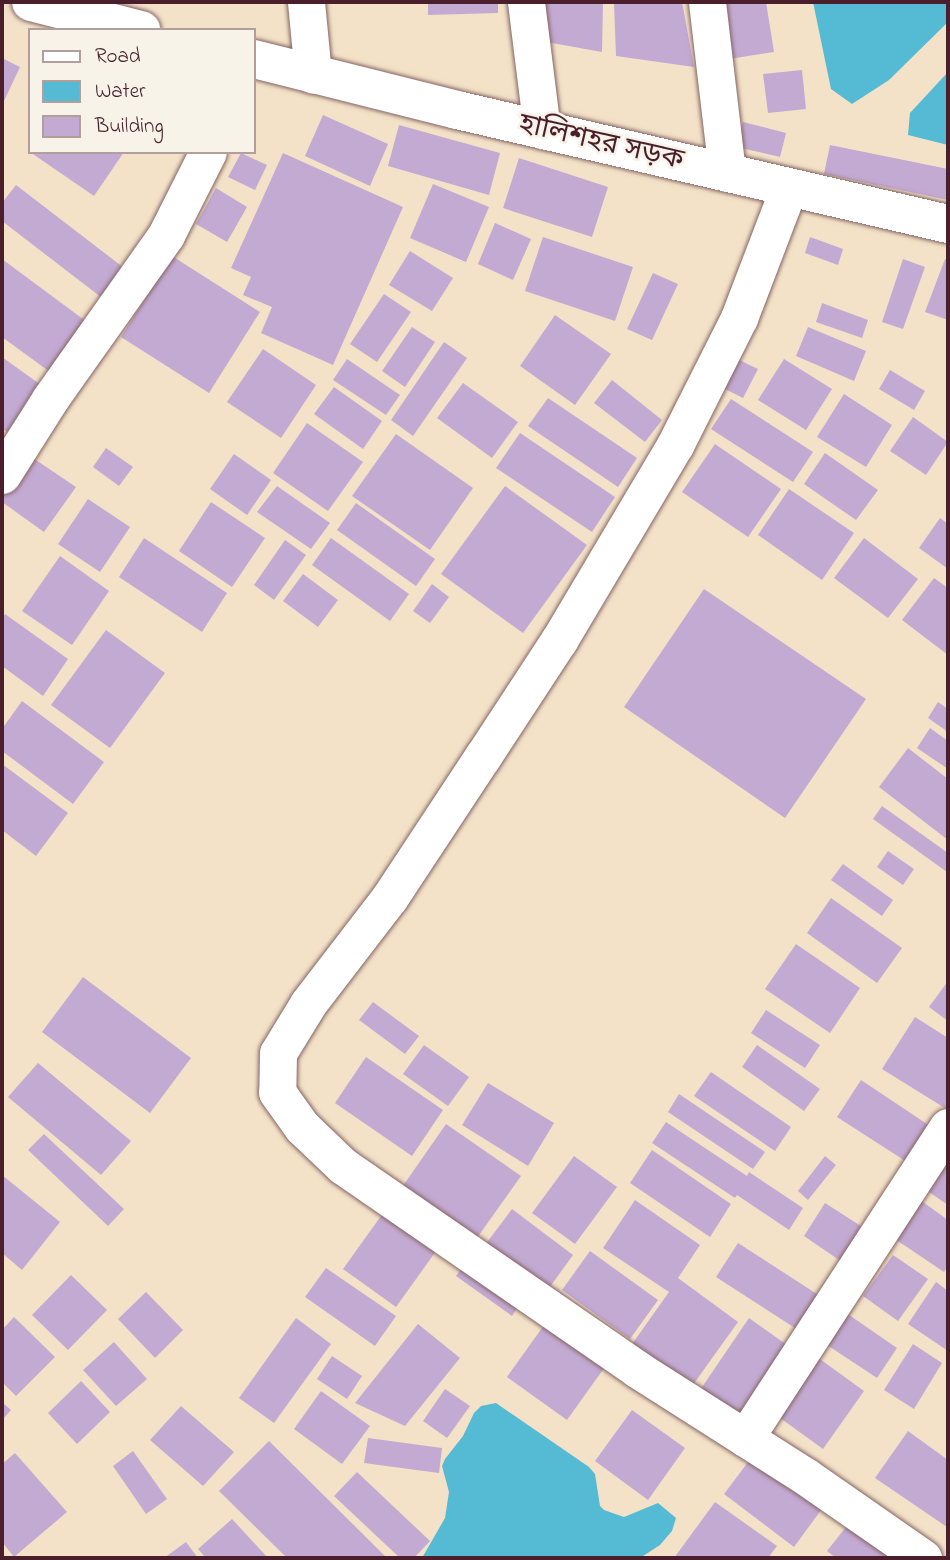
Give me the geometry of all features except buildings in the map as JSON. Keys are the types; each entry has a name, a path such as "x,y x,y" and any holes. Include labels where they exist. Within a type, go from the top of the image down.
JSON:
{"street":[{"path":"31,2 119,18"},
{"path":"306,2 313,75"},
{"path":"526,2 542,130"},
{"path":"707,2 727,173"},
{"name":"হালিশহর সড়ক","path":"256,60 542,130 948,224"},
{"path":"2,475 50,399 166,235 207,154"},
{"path":"789,187 739,318 704,391 628,526 559,640 390,897 309,1004 278,1053 277,1092 302,1128 343,1166 637,1369 923,1558"},
{"path":"745,1438 948,1126"}],"water":[{"path":"813,2 948,2 948,22 889,80 852,104 831,89"},
{"path":"948,72 948,145 908,135 910,113"},
{"path":"496,1403 589,1467 595,1474 600,1506 604,1510 624,1517 658,1503 676,1518 672,1531 660,1545 640,1558 422,1558 445,1518 449,1492 442,1466 445,1459 463,1436 474,1413 481,1406"}]}
